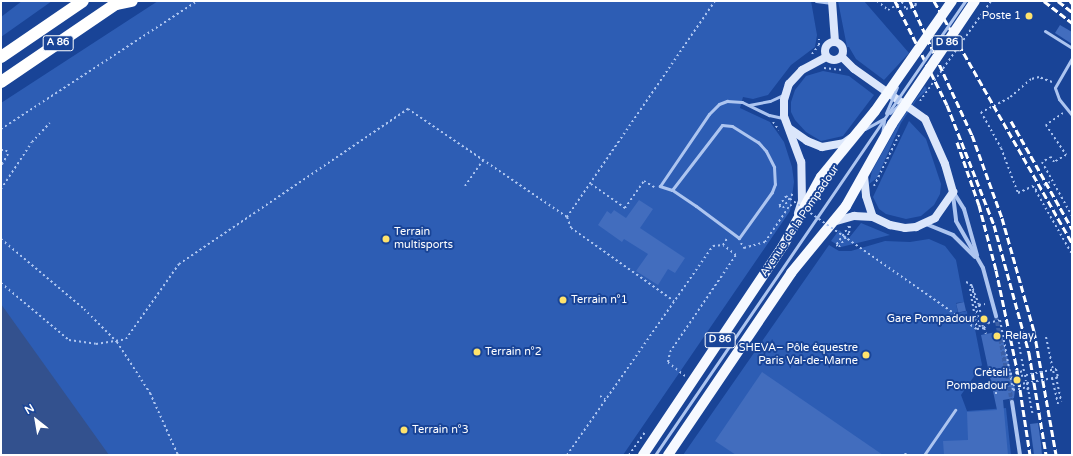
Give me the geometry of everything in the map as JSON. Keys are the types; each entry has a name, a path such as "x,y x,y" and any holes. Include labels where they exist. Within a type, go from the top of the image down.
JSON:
{"highway":[{"name":"A 86","path":"1,57 83,1"},
{"path":"118,3 132,1"},
{"name":"A 86","path":"1,82 118,3"}],"main road":[{"name":"Avenue de la Pompadour","path":"643,455 783,246 821,177 861,131 952,1"},
{"name":"Avenue de la Pompadour","path":"668,455 791,273 833,222 864,176 893,124 976,1"}],"street":[{"path":"832,2 835,42"},
{"path":"835,42 842,46 842,57 854,69 925,119 945,164 953,192 956,221 978,260"},
{"path":"826,57 825,47 835,42"},
{"path":"826,57 834,61 842,57"},
{"path":"795,223 802,201 801,162 785,118 785,94 790,84 802,70 826,57"},
{"path":"789,129 807,141 822,147 844,143 861,131"},
{"path":"864,176 866,196 873,217"},
{"path":"833,222 854,216 873,217 890,225 905,228 926,224 940,212 953,192"},
{"path":"953,192 964,209 996,316"},
{"path":"926,224 953,235 978,260"},
{"path":"1012,402 1020,455"}],"lane":[{"path":"816,1 832,2"},
{"name":"Avenue de la Pompadour","path":"655,455 893,124 966,1"},
{"path":"1045,31 1072,48"},
{"path":"1072,58 1056,86 1057,95 1072,115"},
{"path":"861,131 893,124 903,73"},
{"path":"749,105 770,101 785,94"},
{"path":"672,190 722,125 732,126 758,142 766,151 774,167 774,184 772,192 740,238 672,190 660,186 713,109 727,101 749,105 769,115 785,118"},
{"path":"924,455 955,410"}],"path":[{"path":"1,129 197,1"},
{"path":"567,217 715,1"},
{"path":"877,1 888,10 902,2 906,9 916,4 915,1"},
{"path":"918,103 924,99 991,1"},
{"path":"1056,86 1035,78 1009,98 981,112 995,135 1018,193 1033,186 1072,254"},
{"path":"1,284 69,340 96,344 117,342 126,339 179,264 408,109 567,217 571,228 674,301"},
{"path":"1068,110 1046,125 1066,154 1054,162 1051,157 1042,162 1072,216"},
{"path":"1,189 32,142 50,123"},
{"path":"871,189 880,177 900,133 893,124"},
{"path":"1,150 6,150 8,154 1,166"},
{"path":"465,186 483,160"},
{"path":"591,184 625,208 644,181 655,188 660,186"},
{"path":"1035,190 1052,181"},
{"path":"793,193 782,208 779,206 786,196 842,237 981,328 986,334"},
{"path":"744,248 765,242 790,205"},
{"path":"845,232 836,245 839,247 849,233 850,223"},
{"path":"723,245 732,232"},
{"path":"1,239 84,309 117,342 150,393 178,455"},
{"path":"567,455 713,246 723,245 736,255 670,352 668,362 686,376"},
{"path":"966,282 971,284 979,305 979,323"},
{"path":"971,284 970,289 981,328"},
{"path":"971,284 981,328"},
{"path":"979,305 992,302"},
{"path":"981,328 988,323 1000,320 1012,374 1011,378 1013,390 1028,387 1030,401"},
{"path":"1018,337 1023,364"},
{"path":"1046,337 1052,370 1061,401"},
{"path":"1012,374 1024,371 1021,356"},
{"path":"1011,378 1056,369 1054,377 1058,405"},
{"path":"1025,376 1032,416"},
{"path":"1013,385 1054,377"},
{"path":"600,396 605,399"}],"shaded area":[{"path":"22,1 52,1 1,37 1,17"},
{"name":"Terrain multisports","path":"158,1 811,1 817,35 815,47 791,65 768,95 753,99 743,97 740,108 770,122 784,142 792,167 794,182 790,211 623,455 1,455 1,103"},
{"path":"838,1 864,1 909,53 884,80 856,59 849,47 847,47"},
{"path":"823,71 849,76 874,95 843,136 821,141 806,132 795,120 791,112 791,102 795,90 806,76"},
{"path":"925,86 927,90 917,99 901,123 877,178 869,184 872,171 899,123"},
{"path":"909,121 926,139 941,184 940,194 934,205 921,216 906,219 886,214 879,209 873,197"},
{"path":"861,223 890,235 841,247 831,241 839,230 849,238"},
{"name":"SHEVA– Pôle équestre Paris Val-de-Marne","path":"929,239 945,246 956,260 964,302 956,303 958,313 967,311 968,320 974,324 982,365 961,395 967,411 1006,408 1011,455 683,455 829,245 839,251 851,251 885,241 910,242"},
{"path":"1,304 109,455 1,455"}],"building":[{"path":"1060,25 1072,32 1072,44 1055,33"},
{"path":"639,200 653,209 640,228 685,258 675,273 668,269 658,285 636,271 648,254 624,239 622,242 598,225 607,211 611,214 614,210 626,218"},
{"path":"964,302 966,311 958,313 956,304"},
{"path":"1001,331 1015,389 1014,398 1003,400 1008,455 944,455 943,441 968,440 967,412 997,410 981,335"},
{"path":"762,372 883,455 736,455 715,441"},
{"path":"1038,423 1042,455 1034,455 1030,424"}],"tunnel":[{"path":"996,316 1012,402"}],"railway":[{"path":"895,1 947,105 994,225 1029,353 1046,455"},
{"path":"910,1 972,135 1002,218 1034,331 1056,455"},
{"path":"934,1 1072,243"},
{"path":"1044,1 1072,23"},
{"path":"1058,1 1072,12"},
{"path":"1011,121 1072,229"},
{"path":"957,142 979,205 996,270 1017,370 1030,455"}],"place":[{"name":"Poste 1","path":"1029,16"},
{"name":"Terrain multisports","path":"386,239"},
{"name":"Terrain n°1","path":"563,300"},
{"name":"Gare Pompadour","path":"984,319"},
{"name":"Relay","path":"997,336"},
{"name":"Terrain n°2","path":"477,352"},
{"name":"SHEVA– Pôle équestre Paris Val-de-Marne","path":"866,355"},
{"name":"Créteil Pompadour","path":"1017,380"},
{"name":"Terrain n°3","path":"404,430"}]}
